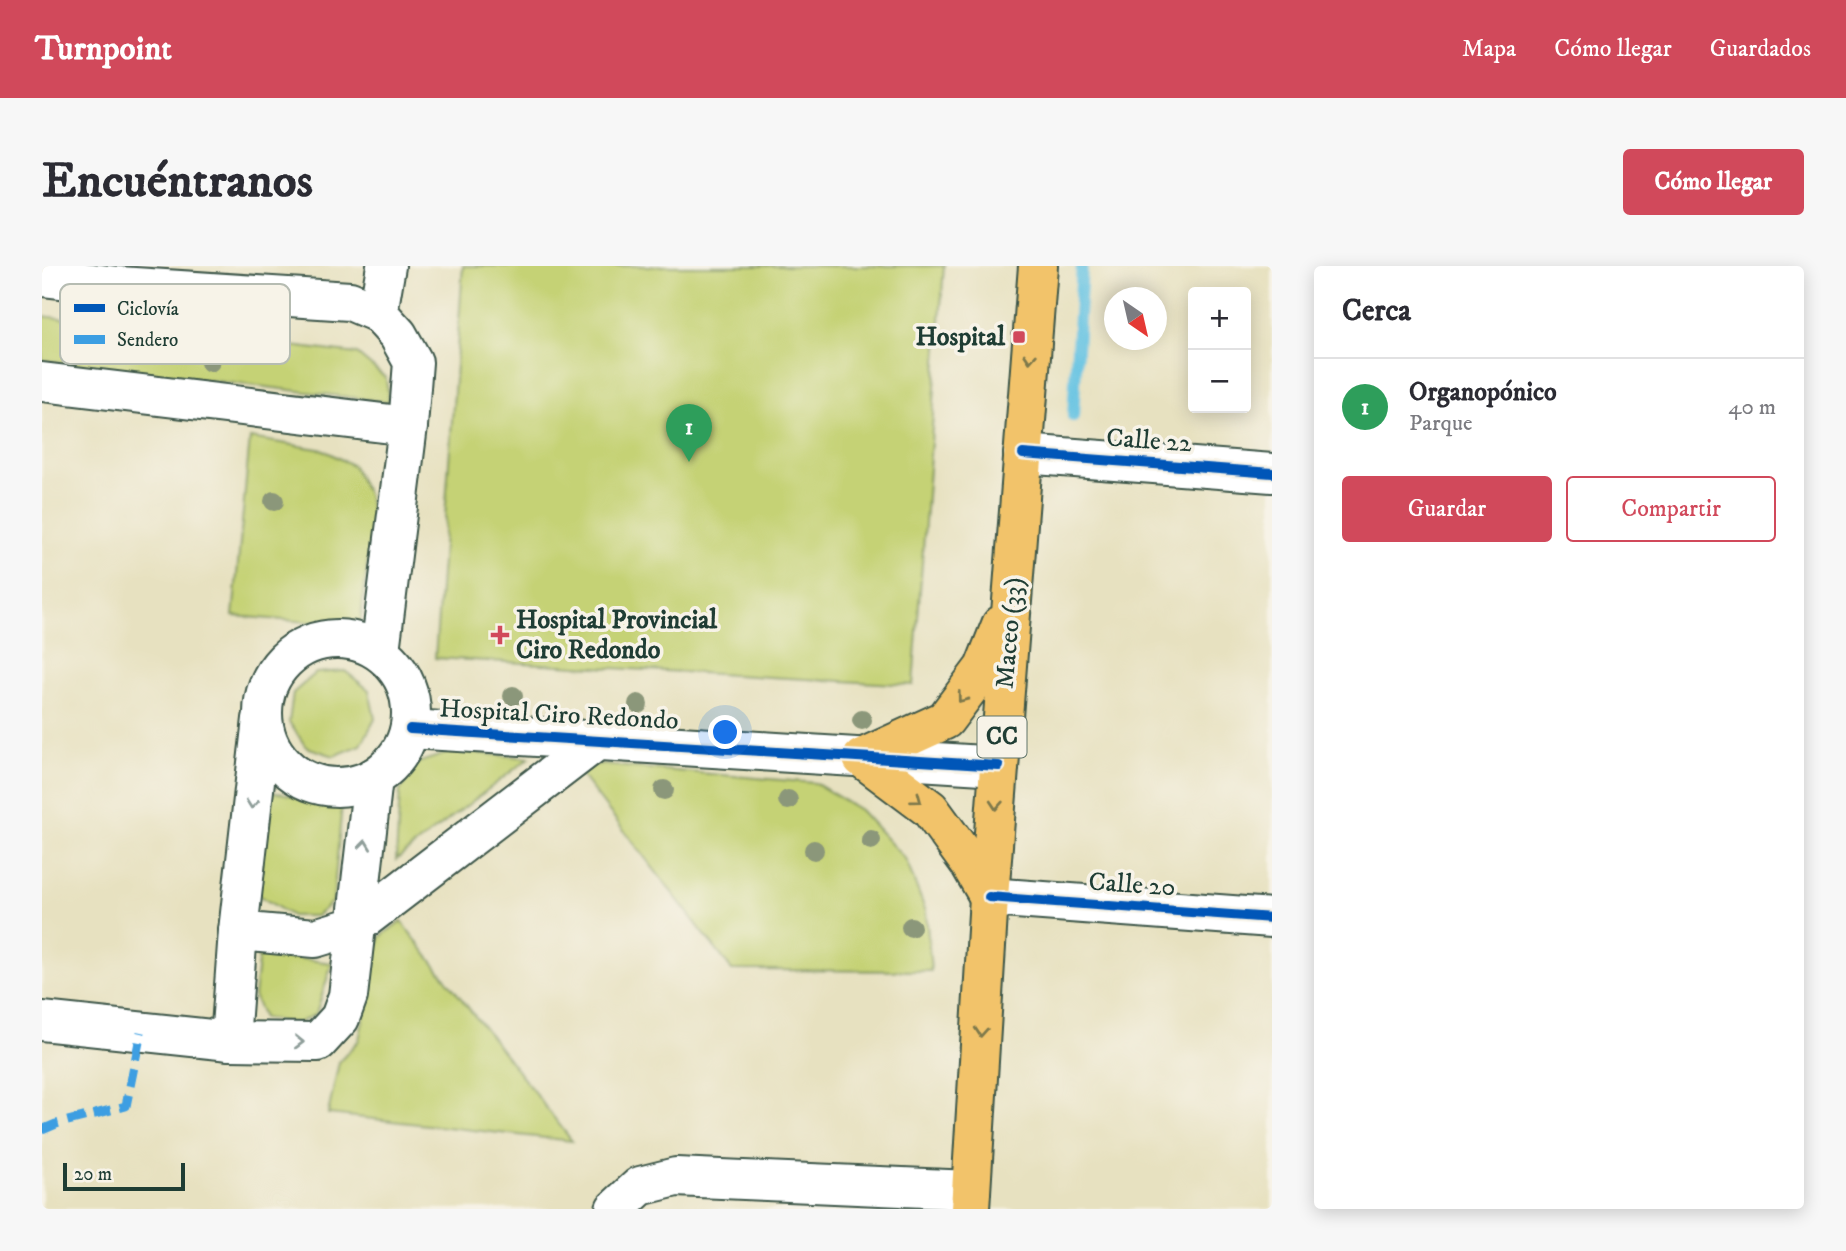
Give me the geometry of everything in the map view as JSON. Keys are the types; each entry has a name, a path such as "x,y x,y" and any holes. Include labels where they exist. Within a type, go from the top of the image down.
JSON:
{"main road":[{"name":"Maceo (33)","path":"970,1200 989,897 1038,266"},
{"path":"989,897 970,864 930,809 862,758 945,720 984,668 1014,594"}],"street":[{"path":"378,313 386,266"},
{"path":"42,277 102,284"},
{"path":"230,1041 238,930 262,712 267,689 278,667 296,651 318,641 342,638 380,651 408,426 413,362 398,335 378,313 350,301 290,297"},
{"path":"42,382 408,426"},
{"name":"Calle 22","path":"1023,454 1272,473"},
{"name":"Hospital Ciro Redondo","path":"262,712 266,734 275,754 289,770 309,782 330,787 352,786 373,778 389,765 402,748 410,729 412,708 408,689 399,671 380,651"},
{"name":"Hospital Ciro Redondo","path":"410,729 999,766"},
{"path":"238,930 315,938 355,926 598,740"},
{"path":"42,1021 230,1041 318,1042 340,1018 348,996 373,778"},
{"name":"Calle 20","path":"989,897 1272,918"},
{"path":"615,1209 640,1186 676,1177 970,1200"}],"green space":[{"path":"463,266 944,266 913,685 435,658"},
{"path":"42,316 60,318 60,362 42,360"},
{"path":"290,346 357,354 386,378 389,402 75,364 290,364"},
{"path":"250,438 324,450 353,466 367,494 373,515 360,626 233,616"},
{"path":"345,671 369,690 375,719 361,745 334,756 306,747 289,722 293,693 316,673"},
{"path":"454,751 529,758 396,860 400,791 417,763"},
{"path":"571,762 815,783 860,810 906,860 926,912 931,971 732,970"},
{"path":"268,791 342,804 333,901 316,916 292,916 258,895"},
{"path":"401,921 572,1141 328,1114 339,1062 359,1040 380,937"},
{"path":"259,953 332,963 316,1014 296,1024 263,1018 254,996"}],"waterway":[{"path":"1073,416 1082,266"}],"marked path":[{"path":"42,1130 126,1106 141,1032"}],"cycle path":[{"path":"1023,454 1272,473"},
{"path":"410,729 999,766"},
{"path":"989,897 1272,918"}],"place":[{"name":"Hospital","path":"1019,337"},
{"name":"Organopónico","path":"689,462"},
{"name":"Hospital Provincial Ciro Redondo","path":"500,635"}]}
